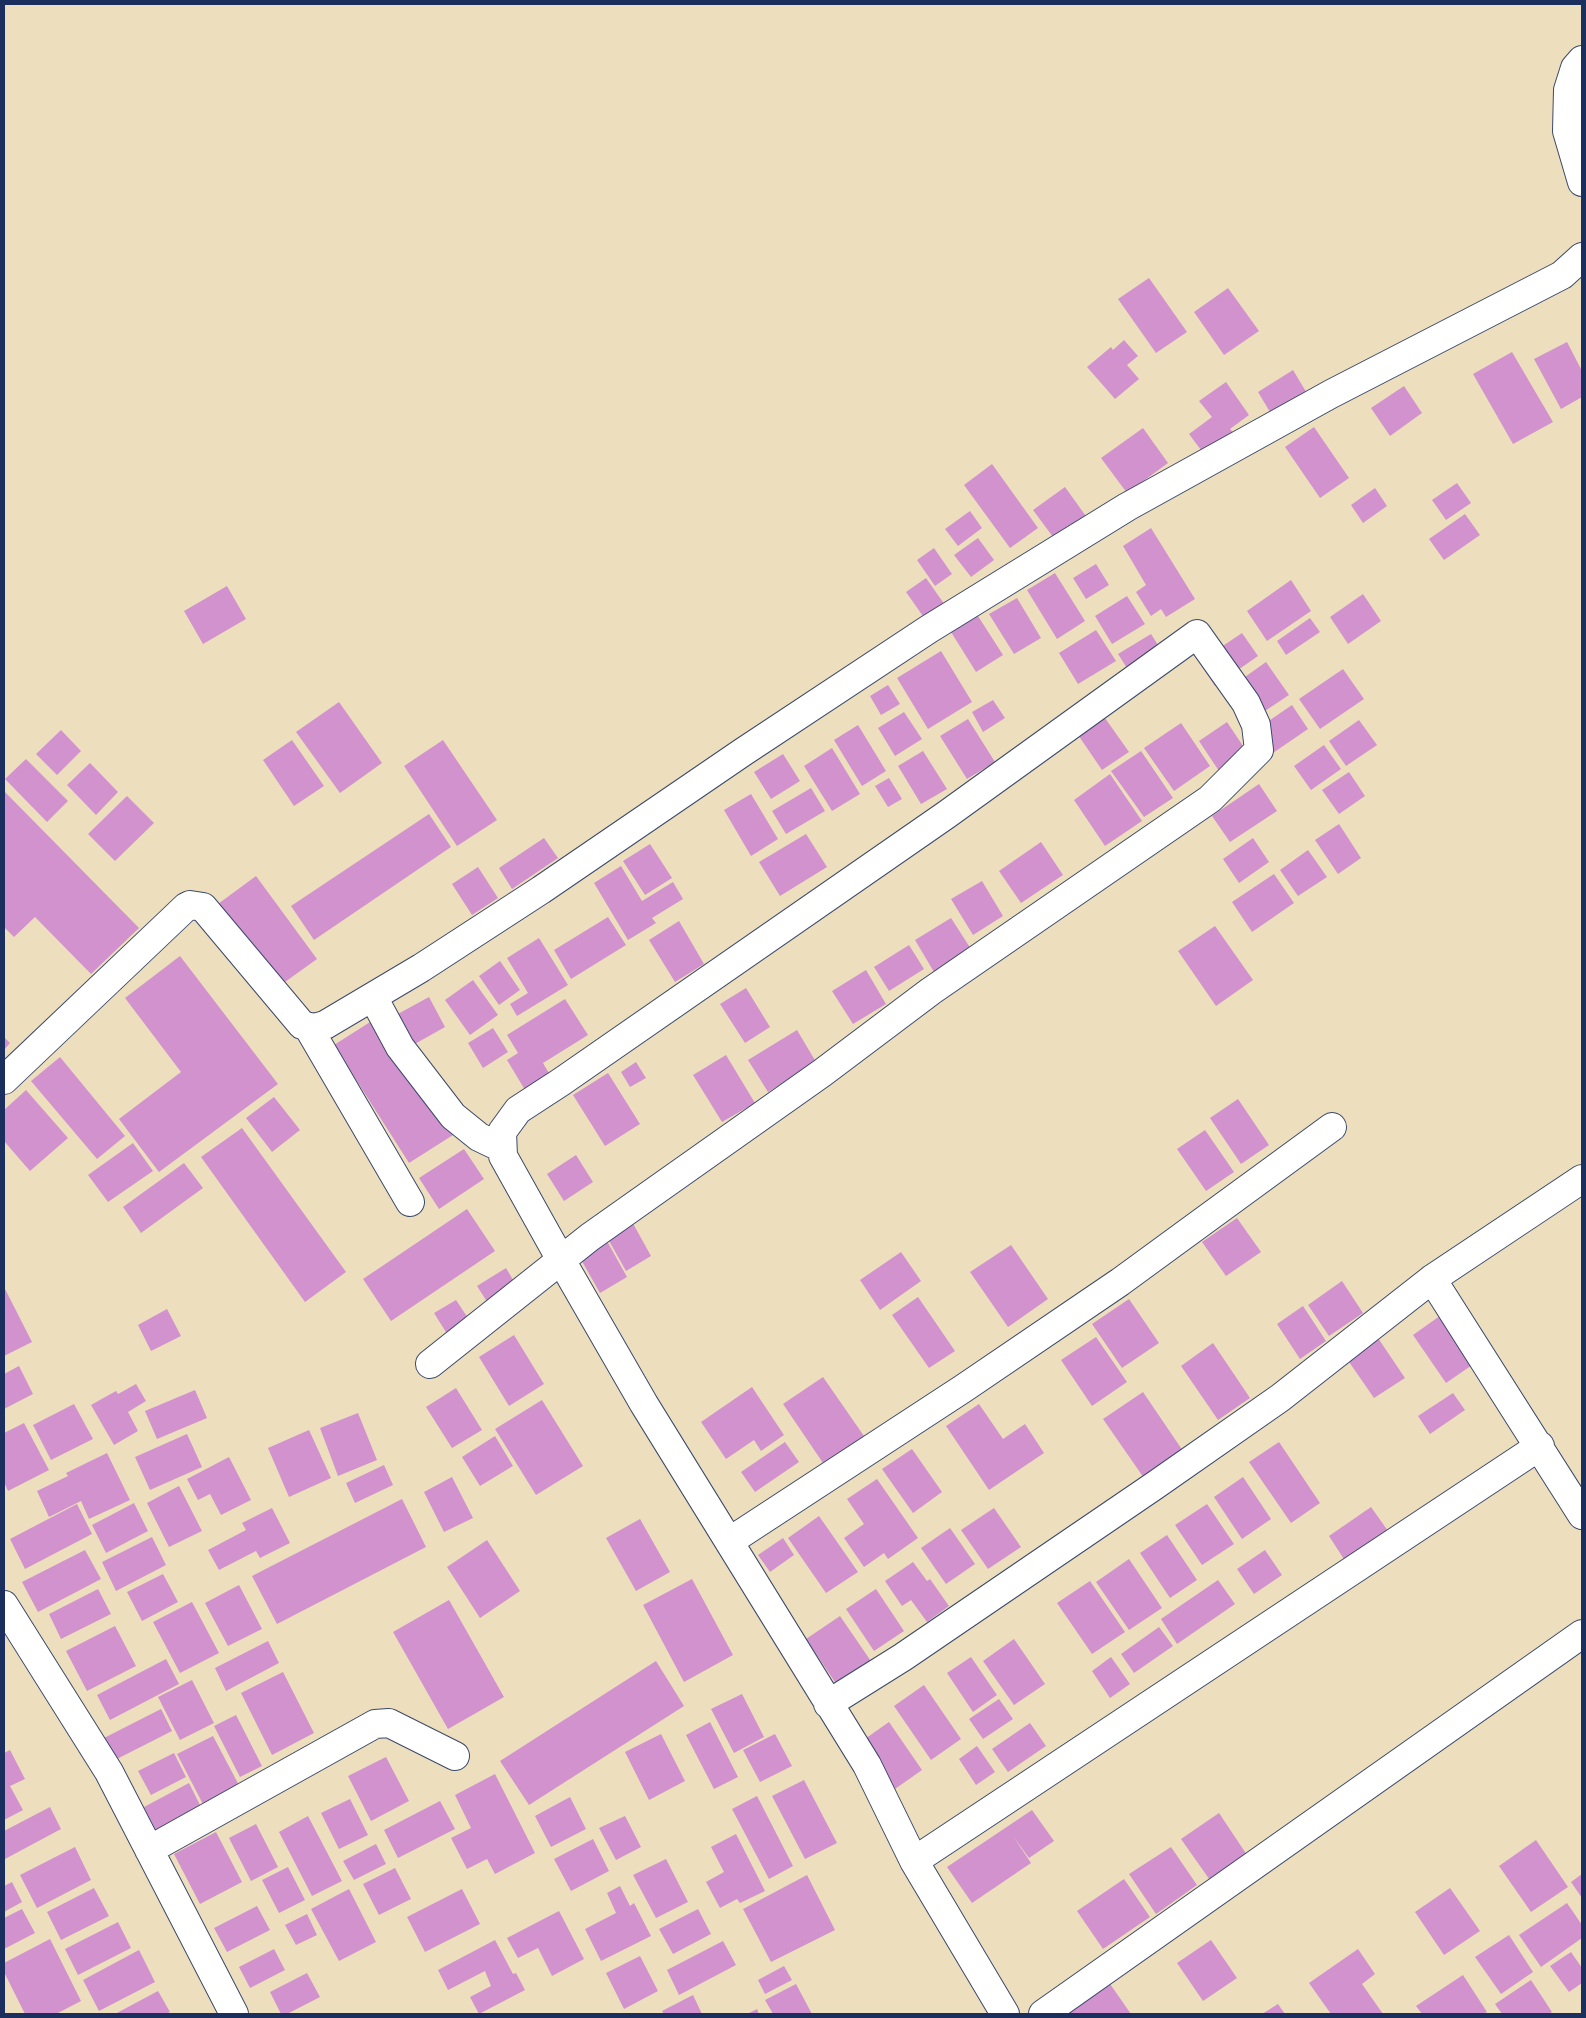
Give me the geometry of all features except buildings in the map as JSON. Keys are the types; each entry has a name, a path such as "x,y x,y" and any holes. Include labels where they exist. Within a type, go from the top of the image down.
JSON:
{"street":[{"path":"1582,60 1575,68 1568,90 1567,131 1582,182"},
{"path":"4,1080 179,914 190,906 203,907 302,1025 308,1027 325,1025 373,997 541,890 929,630 1127,507 1331,394 1562,275 1582,258"},
{"path":"430,1364 561,1260 822,1073 930,991 1210,799 1259,750 1256,725 1246,703 1197,634 946,815 518,1110 502,1132 504,1156 561,1260 644,1404 867,1765 914,1861 1005,2014"},
{"path":"373,997 400,1048 453,1116 478,1137 502,1148"},
{"path":"308,1027 410,1202"},
{"path":"730,1541 964,1388 1120,1282 1332,1127"},
{"path":"828,1704 903,1656 1264,1409 1432,1279 1582,1178"},
{"path":"1432,1279 1540,1446 1582,1515"},
{"path":"914,1861 1540,1446"},
{"path":"4,1604 109,1772 234,2014"},
{"path":"1043,2014 1582,1634"},
{"path":"149,1850 375,1724 389,1723 455,1756"}]}
